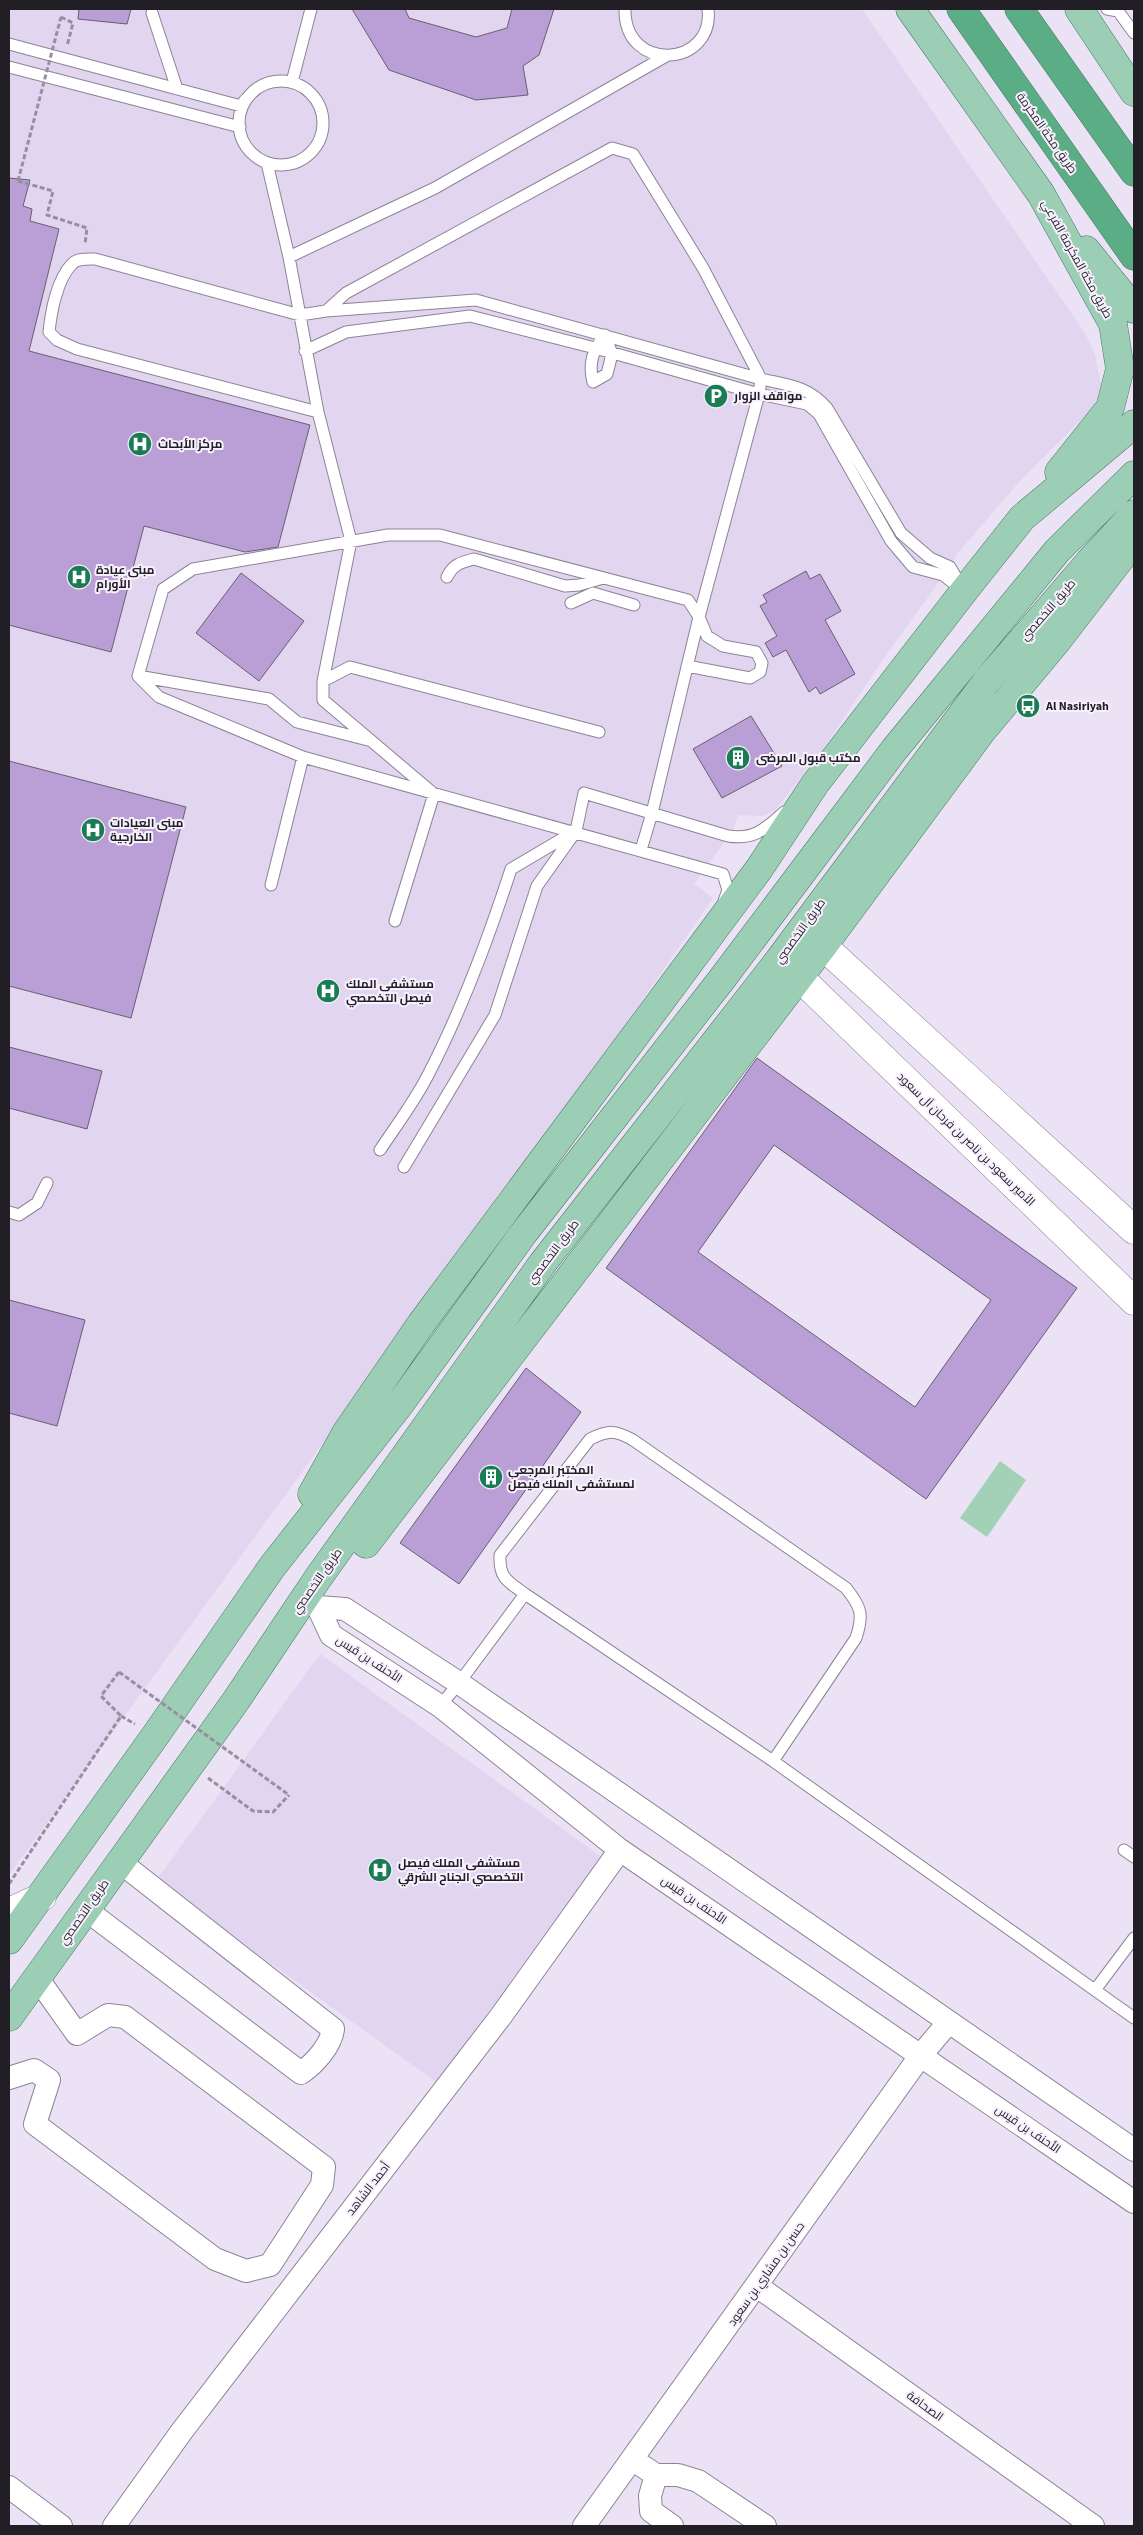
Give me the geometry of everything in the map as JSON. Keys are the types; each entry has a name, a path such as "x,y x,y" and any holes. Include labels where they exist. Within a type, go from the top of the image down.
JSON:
{"highway":[{"name":"طريق مكة المكرمة","path":"961,9 1134,256"},
{"path":"1019,9 1134,172"}],"main road":[{"name":"طريق مكة المكرمة الفرعي","path":"910,9 1041,194 1113,324 1120,369 1110,408 1022,518"},
{"path":"1079,9 1134,92"},
{"path":"1041,194 1134,309"},
{"path":"272,1567 346,1433 421,1324 760,869 815,784 964,590 1022,518 1134,424"},
{"path":"9,1940 42,1897 272,1567 400,1404 523,1234 722,979 894,750 1057,551 1134,474 1129,468 1118,466 1022,518"},
{"name":"طريق التخصصي","path":"9,2017 235,1702 318,1578 542,1264 779,960 986,682 1134,514"},
{"path":"235,1702 318,1608 447,1435 823,946 982,731 1057,641 1134,541"}],"street":[{"path":"823,946 1134,1230"},
{"name":"الأمير سعود بن ناصر بن فرحان آل سعود","path":"799,977 1134,1301"},
{"path":"318,1608 345,1609 459,1683 1134,2150"},
{"name":"الأحنف بن قيس","path":"318,1608 331,1635 440,1706 620,1850 1134,2202"},
{"name":"أحمد الشاهد","path":"114,2526 182,2431 501,2016 620,1850"},
{"path":"85,1909 301,2073 311,2066 332,2037 333,2030 120,1862"},
{"path":"9,1912 42,1897"},
{"path":"9,2078 34,2070 49,2080 35,2124 215,2260 246,2271 270,2264 322,2185 324,2168 125,2017 108,2015 76,2034 38,1979"},
{"name":"حسن بن مشاري بن سعود","path":"584,2526 921,2055 948,2022"},
{"name":"الصحافة","path":"757,2286 1093,2526"},
{"path":"633,2460 656,2475 678,2475 698,2481 765,2526"},
{"path":"656,2475 650,2496 651,2511 672,2526"},
{"path":"9,2488 61,2526"}],"lane":[{"path":"292,82 311,9"},
{"path":"625,9 626,25 632,38 641,47 653,54 666,56 679,54 691,48 700,39 706,28 708,9"},
{"path":"1107,9 1118,11 1134,33"},
{"path":"152,13 177,89"},
{"path":"9,44 241,106 251,93 263,85 277,81 292,82 305,89 315,99 322,117 321,137 314,149 305,158 293,164 267,163 255,157 246,147 240,127 242,105 251,93"},
{"path":"290,257 435,188 666,56"},
{"path":"9,67 240,127"},
{"path":"326,311 346,293 612,148 633,154 703,268 761,379 759,394 699,617 652,813 641,850"},
{"path":"267,163 290,257 305,351 318,412 351,541 323,681 323,700 434,794"},
{"path":"318,412 77,349 57,340 49,332 51,309 72,263 82,259 95,259 300,315 326,311 476,300 761,379 808,390 818,397 827,408 901,533 930,558 950,567 964,590"},
{"path":"305,351 346,332 470,316 595,348 759,394 807,404 819,414 891,541 913,567 943,575 964,590"},
{"path":"605,335 612,354 608,374 593,382 589,368 595,348 605,335"},
{"path":"138,676 163,589 193,569 388,535 440,535 688,600 699,617 707,636 723,646 756,652 762,663 760,672 750,678 687,666"},
{"path":"447,576 450,570 460,562 474,559 565,586 579,585 603,578"},
{"path":"571,603 593,593 634,605"},
{"path":"323,681 350,667 598,732"},
{"path":"138,676 269,699 296,722 371,741"},
{"path":"138,676 159,697 303,757 576,831 723,874 728,890 709,935"},
{"path":"271,885 303,757"},
{"path":"404,1167 495,1015 537,886 576,831 584,793 728,836 744,839 766,829 815,784"},
{"path":"395,921 434,794"},
{"path":"380,1150 426,1078 472,982 490,937 511,869 576,831"},
{"path":"9,1212 19,1215 37,1203 47,1183"},
{"path":"774,1761 856,1638 862,1621 858,1604 846,1588 633,1440 618,1432 604,1432 590,1439 500,1555 500,1569 506,1580 774,1761 1134,2018"},
{"path":"440,1706 525,1594"},
{"path":"1124,1850 1134,1857"},
{"path":"1095,1990 1134,1938"}],"path":[{"path":"64,59 73,23 61,17 18,181 53,191 47,216 88,228 82,259"},
{"path":"9,1884 121,1716 100,1696 119,1672 289,1795 273,1812 253,1811 190,1765"}],"shaded area":[{"name":"مستشفى الملك فيصل التخصصي","path":"9,9 862,9 1085,333 1095,355 1101,384 1094,407 1018,483 957,554 950,567 888,652 827,743 786,797 775,810 762,816 738,815 733,830 694,884 713,898 584,1084 9,1875"},
{"name":"مستشفى الملك فيصل التخصصي الجناح الشرقي","path":"320,1654 603,1858 436,2082 156,1881"}],"green space":[{"path":"1000,1461 1026,1480 987,1537 960,1518"}],"building":[{"path":"79,9 131,9 127,24 78,19"},
{"path":"352,9 405,9 409,18 476,37 507,28 512,9 554,9 539,55 523,66 528,95 476,100 389,70"},
{"path":"9,178 30,180 23,206 32,209 30,221 59,229 29,351 310,425 278,547 245,552 144,526 111,652 9,625"},
{"path":"806,571 810,579 820,574 841,611 825,620 855,674 820,694 816,687 809,692 786,650 773,657 765,643 777,636 760,606 767,602 763,595"},
{"path":"241,573 304,621 259,681 196,633"},
{"name":"مكتب قبول المرضى","path":"751,716 782,766 722,798 693,749"},
{"path":"9,761 186,807 131,1018 9,986"},
{"path":"9,1047 102,1071 87,1129 9,1108"},
{"path":"757,1058 1077,1288 926,1499 606,1268","holes":["774,1145 991,1300 915,1407 698,1252"]},
{"path":"9,1300 85,1320 57,1426 9,1413"},
{"name":"المختبر المرجعي لمستشفى الملك فيصل","path":"526,1368 581,1412 459,1584 400,1543"}],"place":[{"name":"مواقف الزوار","path":"716,396"},
{"name":"مركز الأبحاث","path":"140,444"},
{"name":"مبنى عيادة الأورام","path":"79,577"},
{"name":"Al Nasiriyah","path":"1028,706"},
{"name":"مكتب قبول المرضى","path":"738,758"},
{"name":"مبنى العيادات الخارجية","path":"93,830"},
{"name":"مستشفى الملك فيصل التخصصي","path":"328,991"},
{"name":"المختبر المرجعي لمستشفى الملك فيصل","path":"491,1477"},
{"name":"مستشفى الملك فيصل التخصصي الجناح الشرقي","path":"380,1870"}]}
